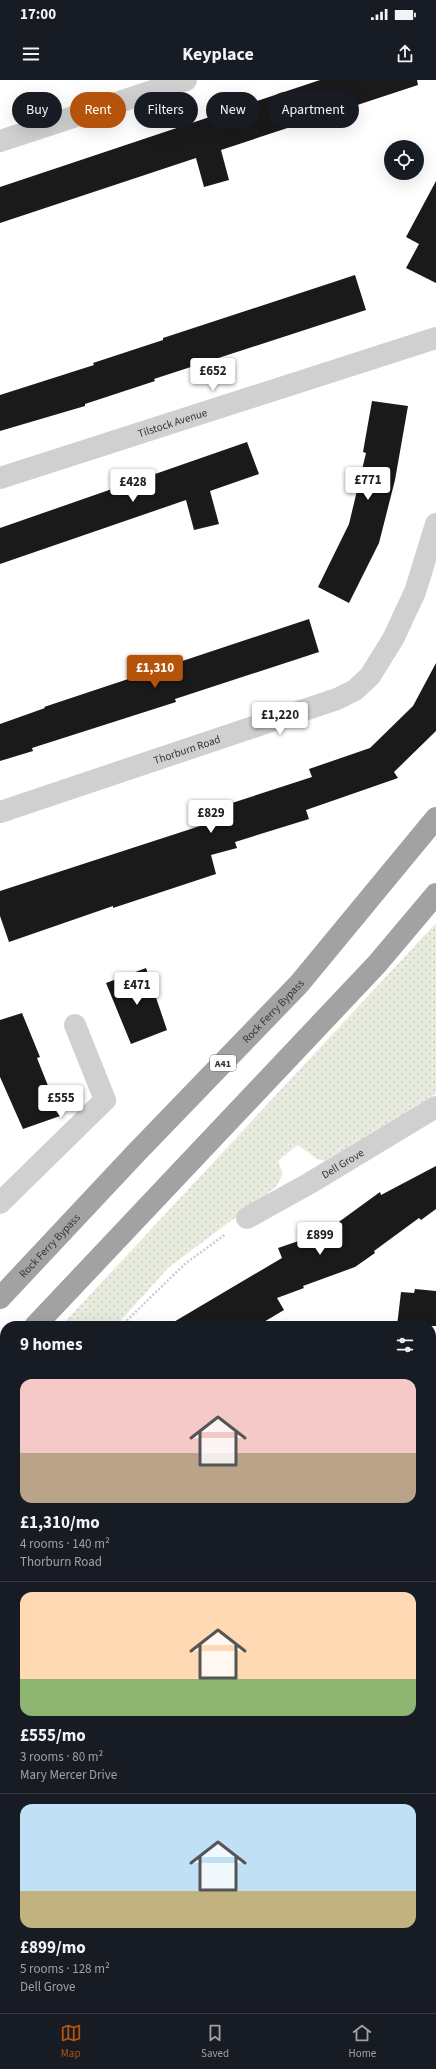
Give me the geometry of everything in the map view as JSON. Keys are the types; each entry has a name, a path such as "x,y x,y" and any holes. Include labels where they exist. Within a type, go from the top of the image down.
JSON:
{"highway":[{"name":"Rock Ferry Bypass","path":"0,1298 298,984 436,818"},
{"path":"40,1321 377,964 436,894"}],"street":[{"path":"0,141 186,80"},
{"name":"Tilstock Avenue","path":"0,478 436,338"},
{"name":"Thorburn Road","path":"0,812 337,699 355,690 370,676 393,639 415,592 436,524"},
{"path":"0,1203 105,1100 74,1025"},
{"name":"Dell Grove","path":"247,1218 310,1183 436,1107"}],"path":[{"path":"126,1321 186,1263 247,1218"}],"green space":[{"path":"436,923 436,1094 325,1161 317,1159 298,1145 278,1161 283,1174 276,1187 168,1268 120,1321 66,1321"}],"building":[{"path":"320,80 417,80 418,85 359,104 359,92 284,92"},
{"path":"268,97 268,128 288,128 221,150 229,180 204,187 196,158 0,223 0,187 176,128 198,128 198,121 206,118 206,128 260,128 260,100"},
{"path":"436,181 436,283 406,268 419,244 406,237"},
{"path":"355,275 366,310 154,379 155,381 85,404 85,406 0,431 0,395 94,365 93,363 163,340 163,338"},
{"path":"372,401 408,406 395,480 379,543 349,603 318,587 349,524 366,453 363,452"},
{"path":"247,442 259,474 210,491 219,524 194,530 186,500 0,564 0,528"},
{"path":"309,619 319,652 175,699 176,702 32,748 33,751 0,761 0,724 45,708 44,707"},
{"path":"436,663 436,731 394,772 398,778 306,810 309,819 235,842 237,848 211,855 216,874 113,908 113,906 9,942 0,916 0,891 203,825 201,820 232,812 229,804 312,777 309,769 370,748 413,706"},
{"path":"146,968 167,1030 131,1044 106,983"},
{"path":"22,1013 40,1057 37,1058 60,1116 23,1129 0,1077 0,1020"},
{"path":"436,1166 436,1209 421,1220 419,1218 355,1267 303,1286 304,1288 277,1298 284,1310 265,1321 175,1321 282,1258 278,1248 325,1232 380,1192 381,1195"},
{"path":"415,1289 436,1291 436,1321 398,1321 401,1292 414,1293"}]}
